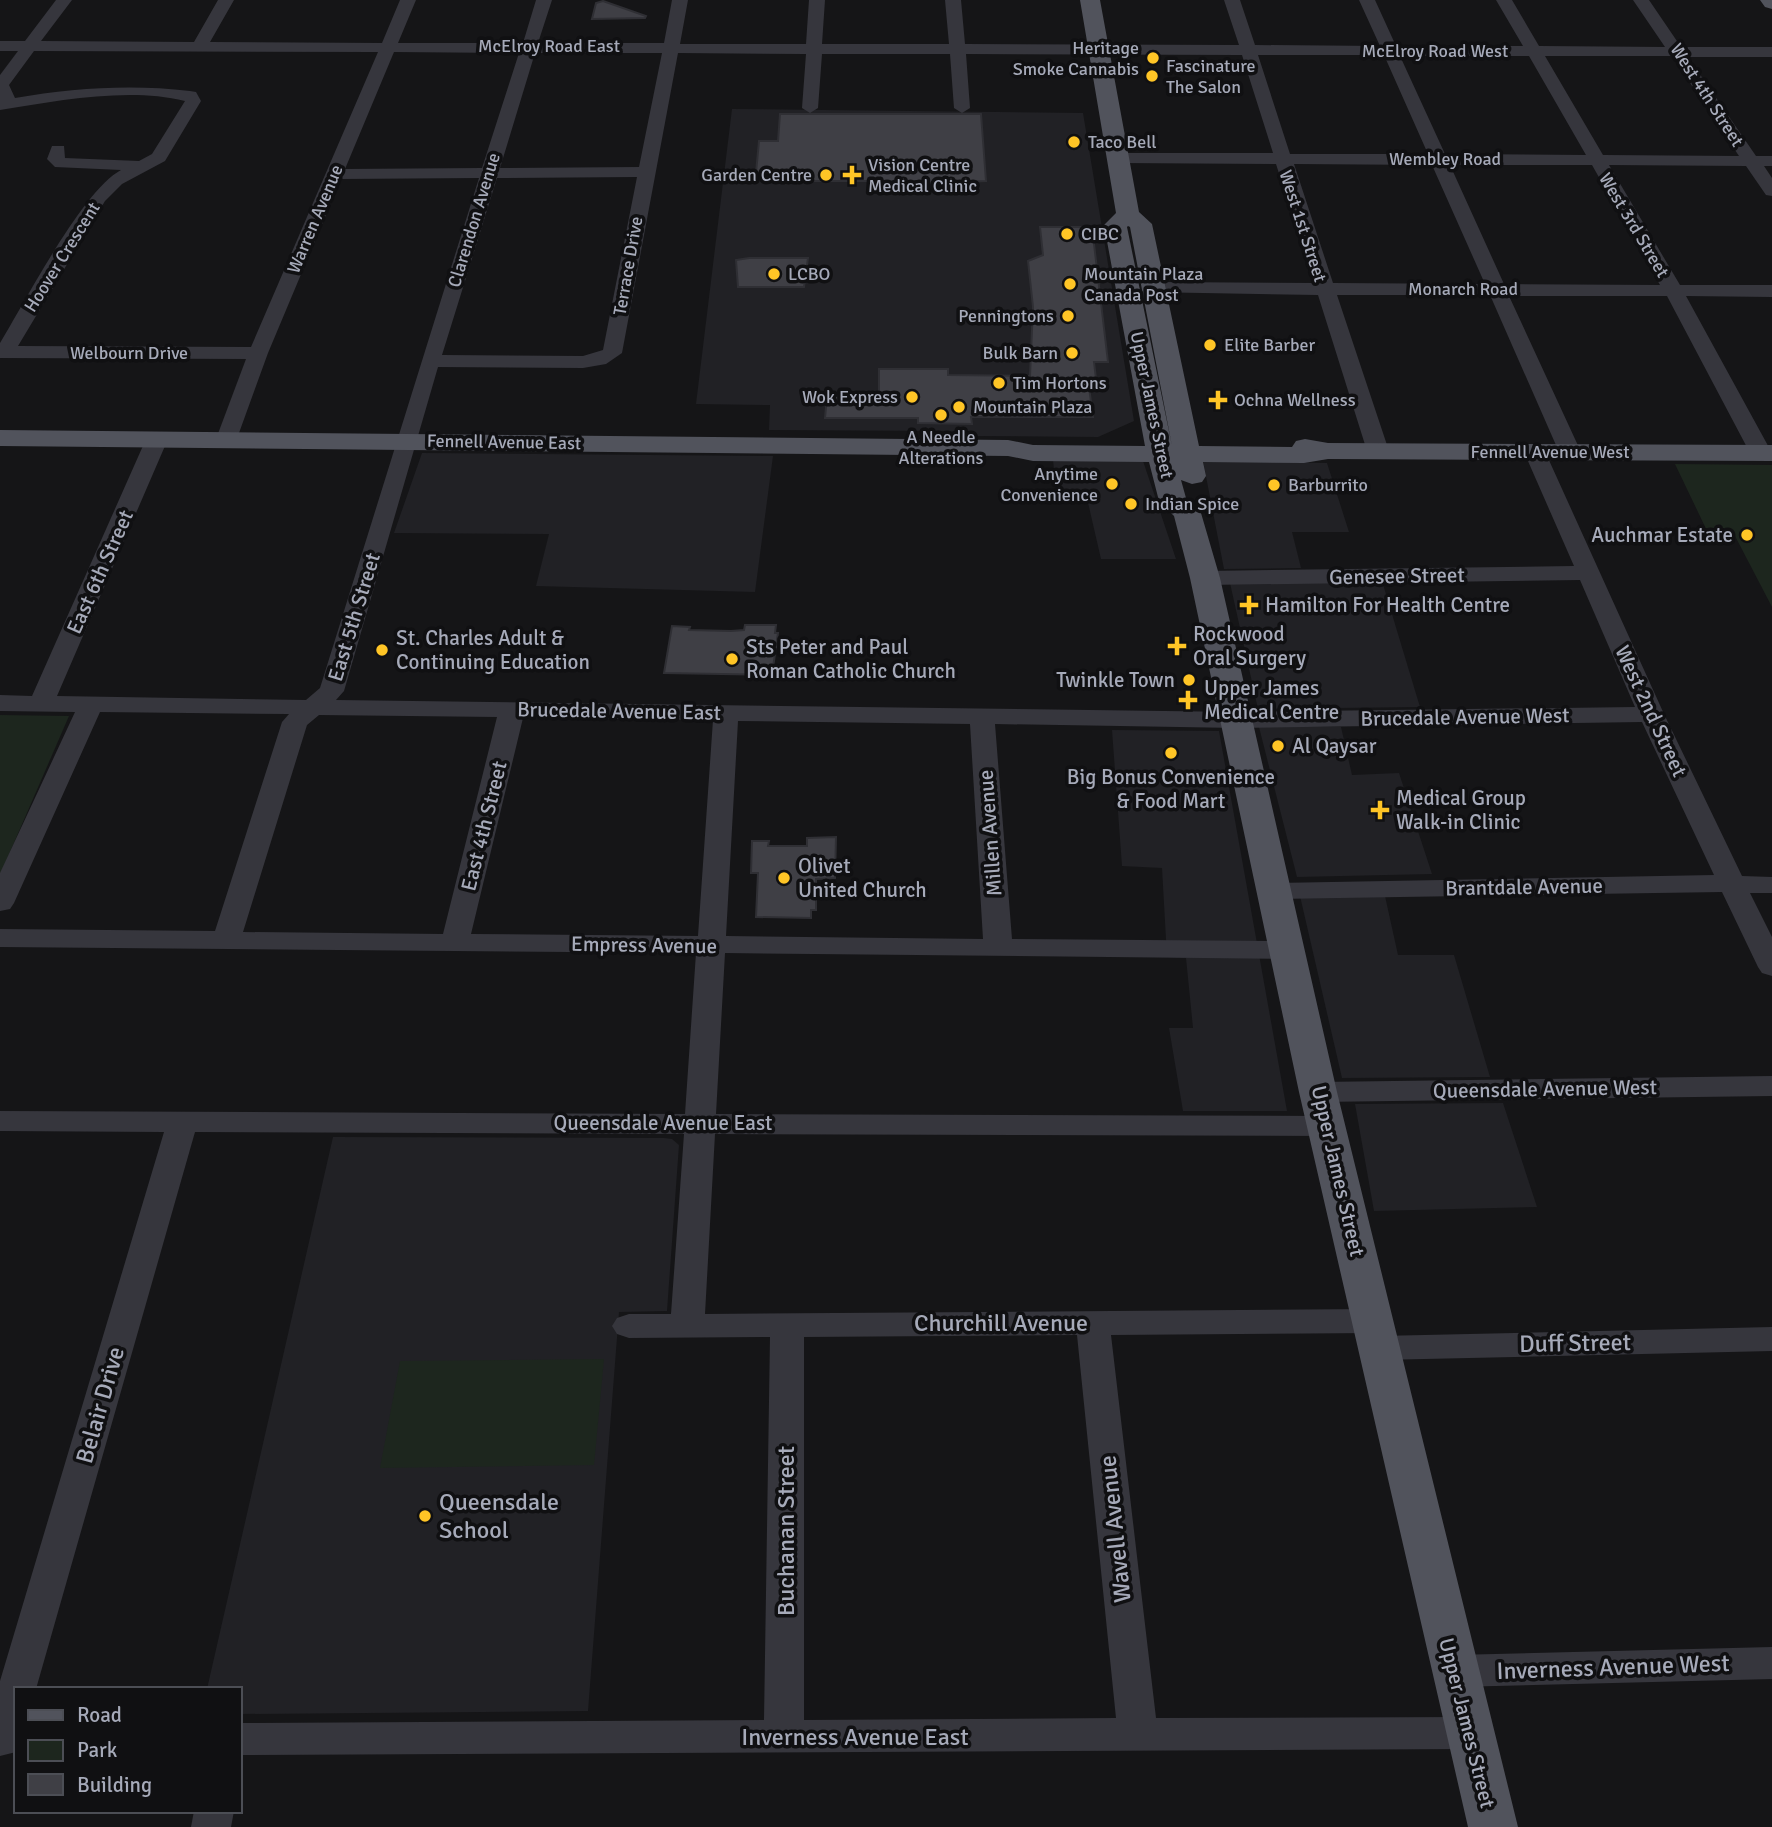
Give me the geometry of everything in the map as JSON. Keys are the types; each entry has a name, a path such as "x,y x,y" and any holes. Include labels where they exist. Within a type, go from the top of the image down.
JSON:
{"main road":[{"name":"Upper James Street","path":"1090,0 1128,215 1141,224 1154,288 1172,449 1173,501 1187,513 1206,578 1322,1109 1493,1827"},
{"name":"Upper James Street","path":"1128,215 1115,225 1172,449"},
{"name":"Fennell Avenue East","path":"0,438 1008,448 1033,453 1172,449"},
{"name":"Fennell Avenue West","path":"1172,449 1304,455 1328,451 1766,453"}],"street":[{"path":"5,104 2,85 64,0"},
{"path":"200,45 226,0"},
{"name":"Warren Avenue","path":"227,439 258,353 408,0"},
{"name":"Clarendon Avenue","path":"408,440 488,173 544,0"},
{"name":"Terrace Drive","path":"430,361 583,362 599,360 611,353 644,172 680,0"},
{"path":"810,108 817,0"},
{"path":"953,0 962,108"},
{"name":"West 1st Street","path":"1232,0 1323,289 1378,451"},
{"path":"1367,0 1570,452"},
{"name":"West 3rd Street","path":"1504,0 1766,453"},
{"name":"West 4th Street","path":"1641,0 1772,191"},
{"name":"McElroy Road East","path":"0,46 671,46 1099,50"},
{"name":"McElroy Road West","path":"1099,50 1772,52"},
{"name":"Hoover Crescent","path":"2,352 98,198 116,180 159,157 193,101 190,96 88,96 5,104"},
{"path":"58,150 56,159 61,163 142,166"},
{"name":"Wembley Road","path":"1119,158 1772,160"},
{"path":"334,174 644,172"},
{"name":"Monarch Road","path":"1154,288 1772,291"},
{"name":"Welbourn Drive","path":"2,352 258,353"},
{"name":"East 6th Street","path":"41,704 157,439"},
{"name":"East 5th Street","path":"228,939 295,722 332,691 408,440"},
{"name":"West 2nd Street","path":"1535,452 1651,713 1772,967"},
{"name":"Genesee Street","path":"1206,578 1588,573"},
{"name":"Brucedale Avenue East","path":"0,703 1238,720"},
{"path":"0,903 92,703"},
{"name":"East 4th Street","path":"455,943 512,709"},
{"path":"687,1325 702,1124 709,946 726,713"},
{"name":"Brucedale Avenue West","path":"1238,720 1651,713"},
{"name":"Millen Avenue","path":"982,717 999,948"},
{"name":"Brantdale Avenue","path":"1276,891 1733,883 1772,885"},
{"name":"Empress Avenue","path":"0,939 1289,950"},
{"name":"Queensdale Avenue West","path":"1322,1109 1772,1086"},
{"name":"Queensdale Avenue East","path":"0,1121 702,1124 1322,1109"},
{"name":"Belair Drive","path":"18,1687 183,1120"},
{"name":"Churchill Avenue","path":"629,1326 1093,1323 1376,1334"},
{"name":"Wavell Avenue","path":"1093,1323 1139,1736"},
{"name":"Buchanan Street","path":"784,1737 787,1325"},
{"name":"Duff Street","path":"1376,1334 1772,1339"},
{"name":"Inverness Avenue West","path":"1454,1671 1772,1663"},
{"path":"6,1740 14,1703"},
{"name":"Inverness Avenue East","path":"242,1739 1471,1733"}],"shaded area":[{"path":"732,109 1083,113 1134,421 1098,437 976,436 949,431 769,430 770,405 696,404"},
{"path":"422,453 773,456 755,592 536,586 549,534 394,533"},
{"path":"1053,459 1143,461 1176,559 1101,559 1086,494 1056,494"},
{"path":"1203,461 1327,463 1349,532 1292,532 1301,568 1224,569"},
{"path":"1382,581 1420,707 1258,709 1230,583"},
{"path":"1259,727 1341,727 1352,775 1399,773 1432,874 1297,877"},
{"path":"1112,730 1219,731 1287,1111 1183,1111 1169,1028 1193,1028 1186,958 1167,957 1162,868 1122,866"},
{"path":"1300,896 1385,896 1398,955 1454,955 1490,1077 1342,1078"},
{"path":"1503,1103 1537,1207 1374,1211 1355,1104"},
{"name":"Queensdale School","path":"333,1137 664,1138 672,1139 679,1145 667,1311 619,1312 588,1711 242,1714 242,1687 207,1687"}],"green space":[{"name":"Auchmar Estate","path":"1675,464 1772,465 1772,607 1735,536 1709,535"},
{"path":"0,715 69,716 0,875"},
{"path":"604,1359 594,1465 380,1468 400,1361"}],"building":[{"path":"603,1 646,16 592,19 596,3"},
{"path":"780,114 981,114 986,181 894,184 894,181 813,181 813,173 756,173 759,141 778,141"},
{"path":"1040,227 1092,227 1108,362 1094,362 1097,387 1089,387 1093,417 971,417 972,424 918,423 918,418 825,418 827,396 879,396 879,369 948,369 948,375 1030,376 1033,307 1028,261 1043,255"},
{"name":"LCBO","path":"808,258 804,287 738,287 736,260"},
{"name":"Sts Peter and Paul Roman Catholic Church","path":"745,625 776,625 775,633 778,633 772,675 664,673 672,626 690,627 689,630 731,631 744,630"},
{"name":"Olivet United Church","path":"836,837 835,878 816,879 816,910 811,910 811,918 756,917 758,873 751,873 752,841 769,841 768,846 807,846 807,838"}],"place":[{"name":"Heritage Smoke Cannabis","path":"1153,58"},
{"name":"Fascinature The Salon","path":"1152,76"},
{"name":"Taco Bell","path":"1074,142"},
{"name":"Garden Centre","path":"826,175"},
{"name":"Vision Centre Medical Clinic","path":"852,175"},
{"name":"CIBC","path":"1067,234"},
{"name":"LCBO","path":"774,274"},
{"name":"Mountain Plaza Canada Post","path":"1070,284"},
{"name":"Penningtons","path":"1068,316"},
{"name":"Elite Barber","path":"1210,345"},
{"name":"Bulk Barn","path":"1072,353"},
{"name":"Tim Hortons","path":"999,383"},
{"name":"Wok Express","path":"912,397"},
{"name":"Ochna Wellness","path":"1218,400"},
{"name":"Mountain Plaza","path":"959,407"},
{"name":"A Needle Alterations","path":"941,415"},
{"name":"Anytime Convenience","path":"1112,484"},
{"name":"Barburrito","path":"1274,485"},
{"name":"Indian Spice","path":"1131,504"},
{"name":"Auchmar Estate","path":"1747,535"},
{"name":"Hamilton For Health Centre","path":"1249,605"},
{"name":"Rockwood Oral Surgery","path":"1177,646"},
{"name":"St. Charles Adult & Continuing Education","path":"382,650"},
{"name":"Sts Peter and Paul Roman Catholic Church","path":"732,659"},
{"name":"Twinkle Town","path":"1189,680"},
{"name":"Upper James Medical Centre","path":"1188,700"},
{"name":"Al Qaysar","path":"1278,746"},
{"name":"Big Bonus Convenience & Food Mart","path":"1171,753"},
{"name":"Medical Group Walk-in Clinic","path":"1380,810"},
{"name":"Olivet United Church","path":"784,878"},
{"name":"Queensdale School","path":"425,1516"}]}
